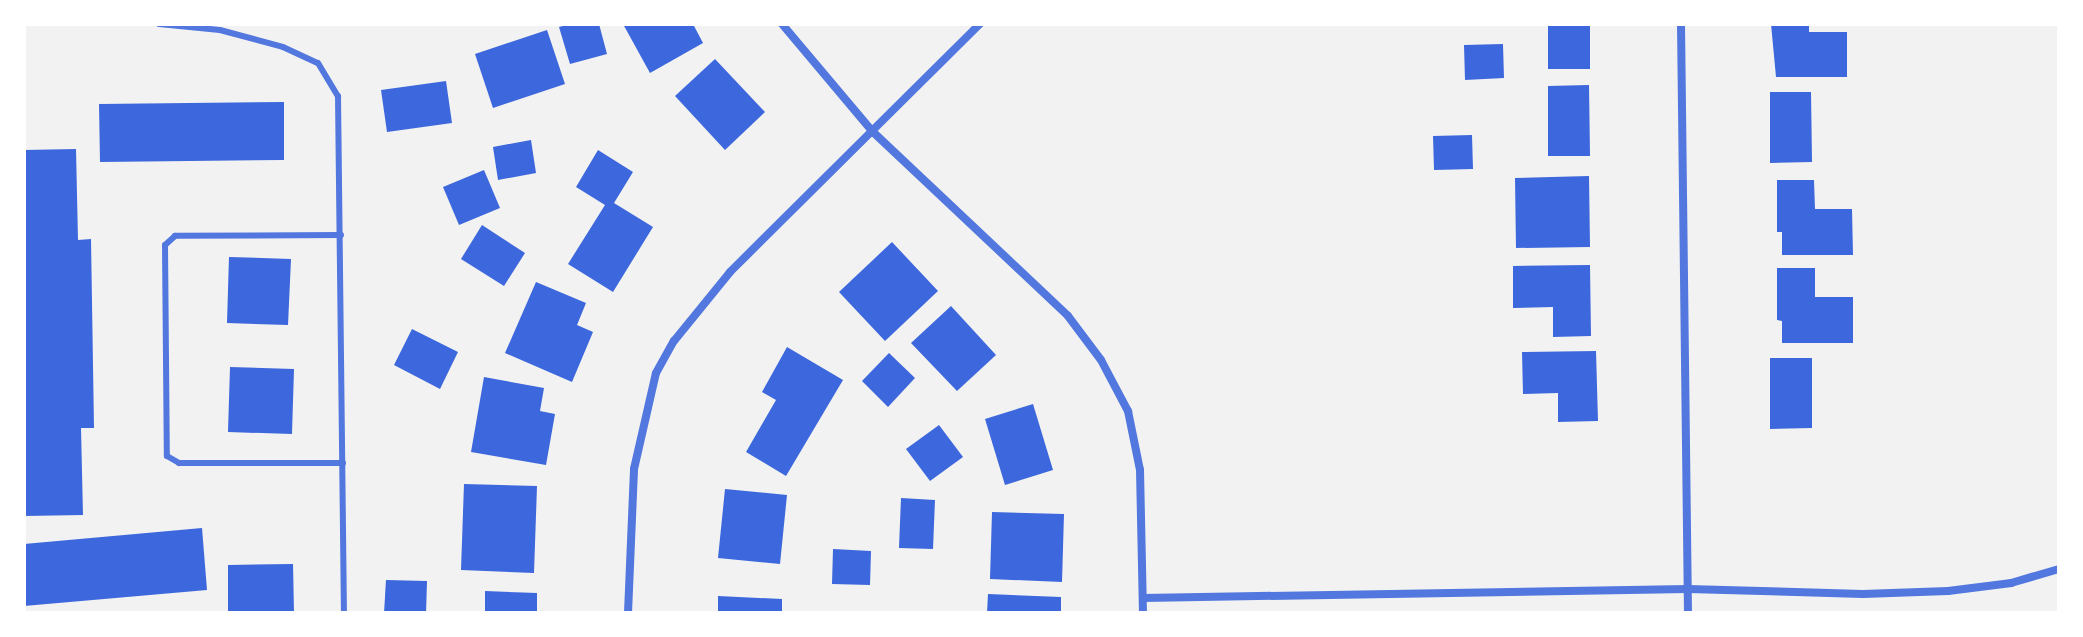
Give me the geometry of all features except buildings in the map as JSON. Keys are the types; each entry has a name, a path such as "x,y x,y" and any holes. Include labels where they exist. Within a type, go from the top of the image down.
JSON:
{"street":[{"path":"782,24 873,132 1068,316 1101,360 1128,411 1140,470 1143,613"},
{"path":"628,613 634,469 656,373 696,308 980,24"},
{"path":"1681,24 1688,613"},
{"path":"1143,598 1688,589 1863,594 1948,591 2011,583 2059,569"}],"lane":[{"path":"159,24 220,30 283,47 318,63 338,96 344,613"},
{"path":"341,235 175,236 165,245 167,456 179,463 343,463"}]}
